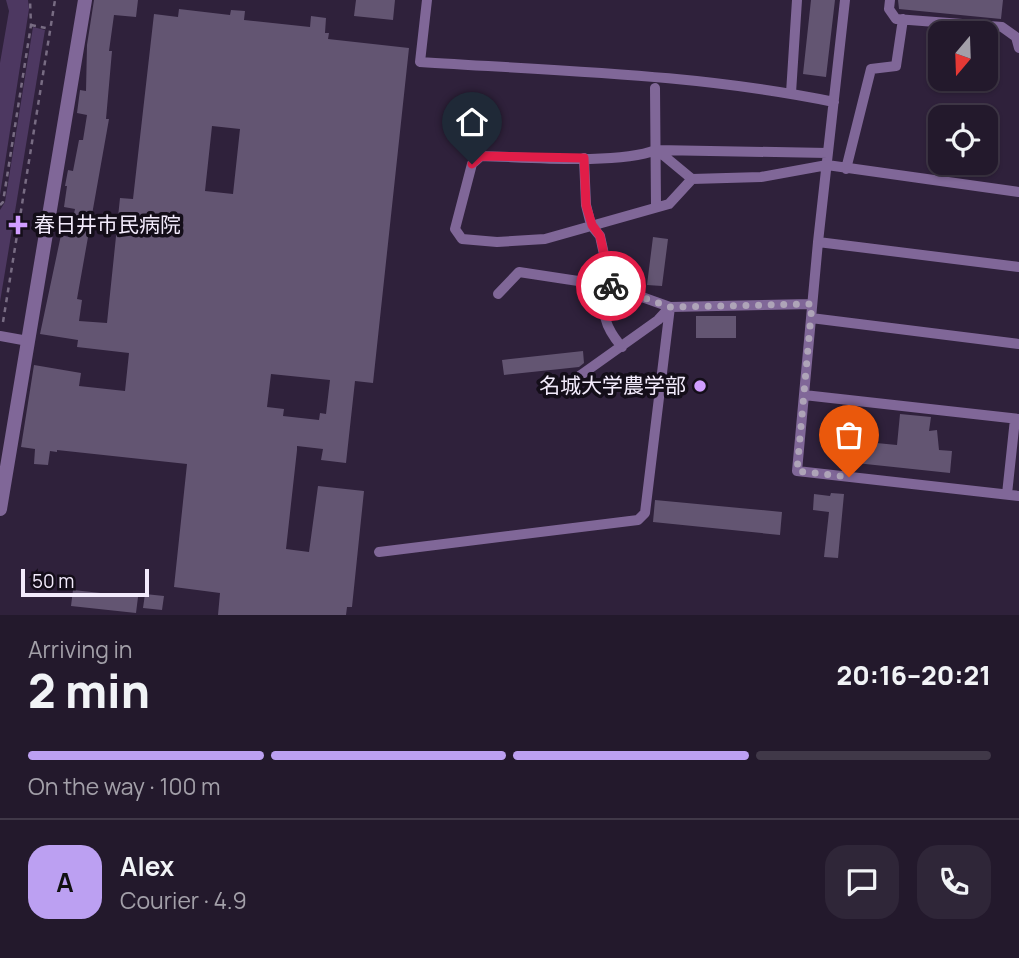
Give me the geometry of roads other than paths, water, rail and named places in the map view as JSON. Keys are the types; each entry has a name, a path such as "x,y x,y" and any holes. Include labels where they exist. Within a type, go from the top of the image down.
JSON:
{"street":[{"path":"0,509 85,0"}],"lane":[{"path":"427,0 420,62 655,78 791,93 834,102"},
{"path":"791,93 797,0"},
{"path":"804,395 1017,419 1013,495 797,471 818,242 845,0"},
{"path":"890,0 889,9 896,19 1002,27 1016,37 1019,48"},
{"path":"846,169 871,69 896,66 903,19"},
{"path":"655,88 656,206"},
{"path":"692,179 669,204 545,239 498,242 462,239 455,229 472,164 481,156 584,158 646,154 656,150 828,153"},
{"path":"656,150 692,179 761,177 827,165 1019,191"},
{"path":"584,158 584,195 592,225 600,236 611,286 603,297 602,309 613,336 622,347"},
{"path":"818,242 1019,267"},
{"path":"498,294 519,272 611,286 670,307 812,304"},
{"path":"578,377 622,347 670,307"},
{"path":"379,552 638,520 645,513 670,307"},
{"path":"811,318 1019,344"},
{"path":"0,336 28,341"}],"place":[{"name":"春日井市民病院","path":"18,225"},
{"name":"名城大学農学部","path":"700,386"}]}
